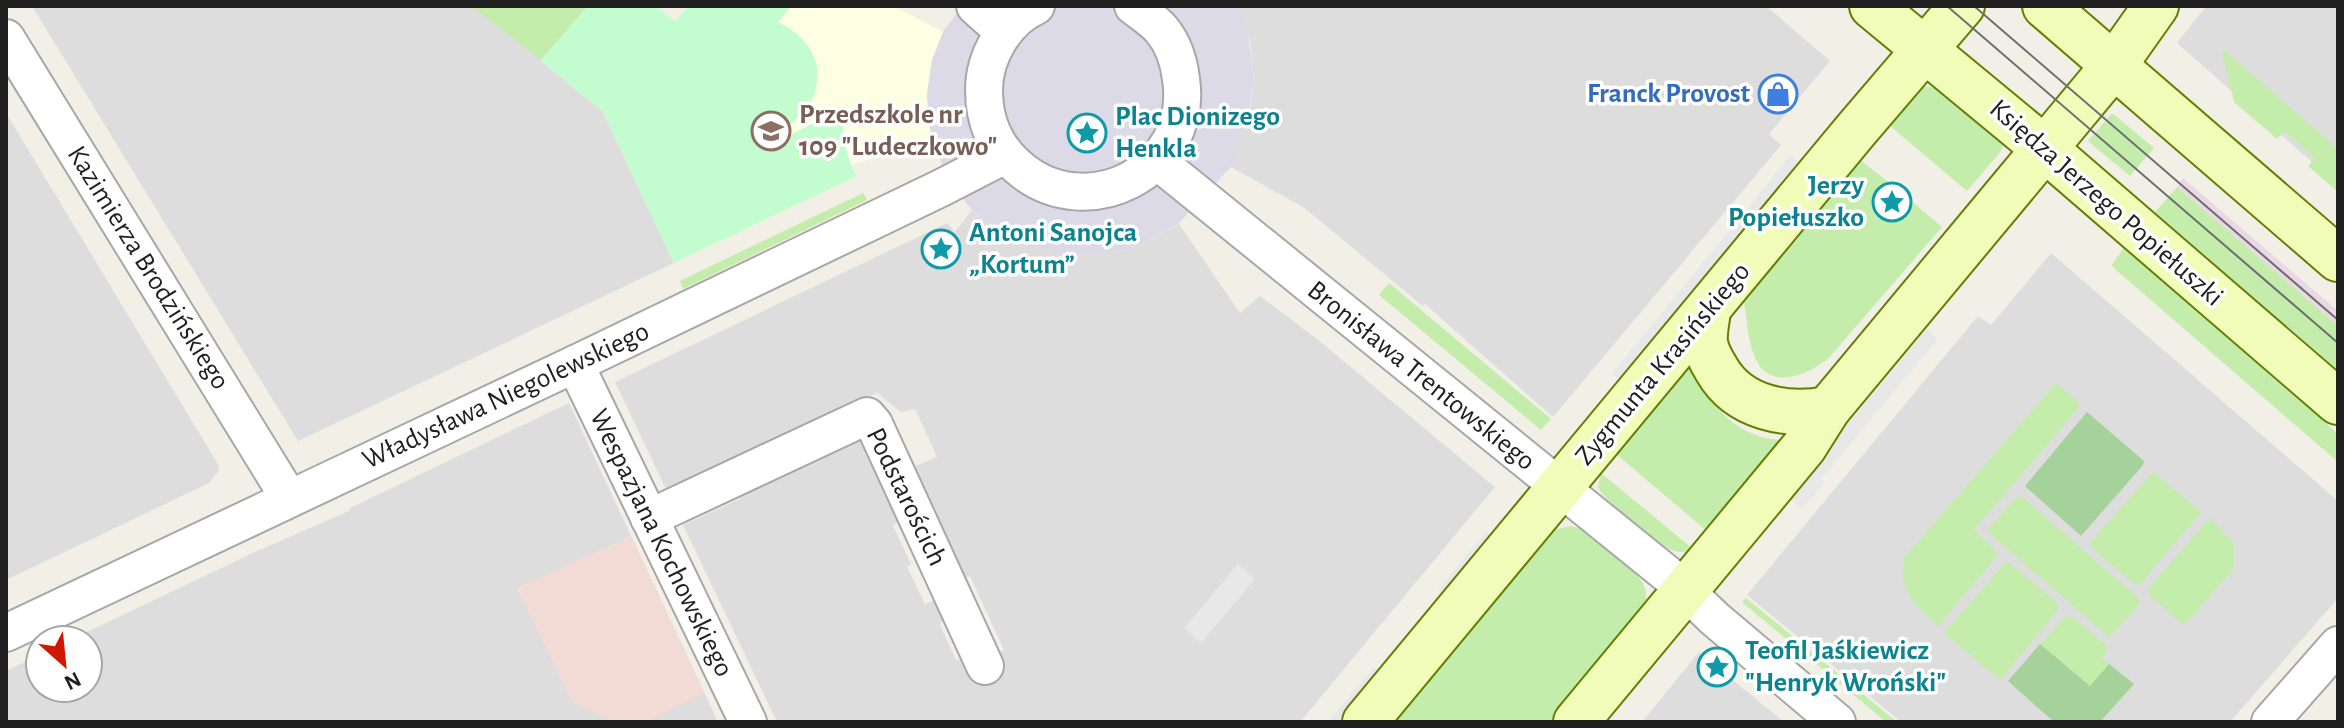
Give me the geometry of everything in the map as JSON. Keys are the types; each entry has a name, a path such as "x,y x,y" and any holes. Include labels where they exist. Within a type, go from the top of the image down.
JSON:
{"street":[{"path":"975,6 1004,32"},
{"path":"1036,6 1004,32 991,54 984,80 984,107 991,132 1005,155 1030,178 1062,191 1096,192 1129,182 1157,161 1176,132 1184,96 1179,61 1161,30 1133,6"},
{"name":"Księdza Jerzego Popiełuszki","path":"1872,6 2045,149 2338,402"},
{"name":"Zygmunta Krasińskiego","path":"1365,722 1962,6"},
{"path":"2045,6 2338,259"},
{"path":"1576,722 1804,447 1828,409 2115,64 2156,6"},
{"name":"Kazimierza Brodzińskiego","path":"6,38 289,498"},
{"name":"Władysława Niegolewskiego","path":"6,633 575,364 1005,155"},
{"name":"Bronisława Trentowskiego","path":"1157,161 1685,591 1837,722"},
{"path":"1708,310 1705,343 1712,362 1725,384 1745,401 1796,411 1828,409"},
{"name":"Wespazjana Kochowskiego","path":"575,364 748,722"},
{"name":"Podstarościch","path":"649,518 867,416 874,424 985,666"},
{"path":"2270,722 2338,645"}],"shaded area":[{"path":"32,6 588,6 541,61 603,111 674,263 298,441"},
{"name":"Przedszkole nr 109 \"Ludeczkowo\"","path":"588,6 656,6 675,21 689,6 894,6 943,32 932,60 927,94 932,141 851,165 857,176 674,263 603,112 541,60"},
{"name":"Plac Dionizego Henkla","path":"962,6 1237,6 1248,32 1254,81 1246,126 1231,167 1179,223 1141,245 1122,251 1086,256 1065,254 1032,247 1000,232 972,210 951,184 932,141 927,94 932,60 943,32"},
{"path":"1237,6 1766,6 1830,61 1769,134 1781,145 1553,417 1425,304 1423,306 1303,207 1231,167 1250,110 1254,81 1250,40"},
{"path":"2206,6 2338,6 2338,185 2177,43"},
{"path":"6,113 219,466 209,483 6,580"},
{"path":"1791,155 1803,165 1623,382 1612,374"},
{"path":"2183,178 2338,311 2338,326 2177,187"},
{"path":"972,210 1018,242 1049,251 1086,256 1141,245 1179,224 1240,313 1260,296 1317,339 1495,487 1300,722 777,722 683,525 740,499 738,494 856,438 871,446 887,479 880,483 898,522 893,526 911,564 907,567 925,604 941,598 950,613 940,625 956,660 1004,650 970,576 965,578 958,575 908,469 937,457 915,409 901,412 877,393 673,492 665,487 615,382 947,223 955,232"},
{"path":"2051,253 2338,501 2338,598 2230,722 1901,722 1747,595 1978,316 1991,325"},
{"path":"1927,329 1938,339 1821,479 1824,483 1802,509 1787,497"},
{"path":"569,403 718,722 6,722 6,671 24,663 24,704 104,704 104,624"},
{"path":"1486,532 1497,541 1449,599 1438,590"},
{"path":"631,536 704,693 646,722 613,722 572,702 517,588"},
{"path":"1238,564 1255,579 1201,643 1184,628"},
{"path":"1699,652 1717,667 1784,722 1642,722"},
{"path":"1374,667 1384,675 1345,722 1328,722"}],"green space":[{"path":"471,6 588,6 541,60"},
{"name":"Przedszkole nr 109 \"Ludeczkowo\"","path":"588,6 656,6 675,21 689,6 791,6 778,22 800,37 808,47 817,68 817,80 805,110 780,131 783,139 819,120 842,119 848,156 857,176 674,263 603,112 541,60"},
{"path":"2224,50 2338,149 2338,192 2308,166 2315,158 2284,131 2277,139 2234,102 2222,53"},
{"path":"1927,86 1936,89 2003,145 1967,191 1889,125 1919,90"},
{"path":"2112,113 2154,148 2130,176 2088,141"},
{"path":"1860,160 1891,184 1875,202 1893,217 1909,199 1942,227 1828,359 1801,374 1790,377 1771,375 1753,353 1744,303"},
{"path":"2177,187 2338,326 2338,370 2155,212"},
{"path":"863,193 867,200 683,289 680,281"},
{"path":"2124,247 2338,434 2338,462 2116,270 2112,265"},
{"path":"1389,283 1551,419 1541,430 1379,295"},
{"path":"1693,361 1706,391 1725,416 1751,433 1783,440 1708,532 1616,454"},
{"path":"2056,383 2081,405 1974,530 1996,551 1997,556 1938,626 1916,604 1906,588 1904,558"},
{"path":"2087,412 2144,461 2081,536 2025,486"},
{"path":"2153,472 2201,512 2141,583 2134,584 2092,548 2092,540"},
{"path":"1601,473 1693,549 1684,552 1667,548 1633,523 1602,494 1598,487"},
{"path":"2016,498 2024,498 2139,599 2140,604 2109,637 1990,534 1988,529"},
{"path":"2210,518 2234,544 2234,568 2184,625 2150,596 2148,589"},
{"path":"1571,526 1579,528 1633,571 1644,586 1646,598 1640,616 1552,722 1391,722 1551,533"},
{"path":"2007,561 2057,602 2058,610 2000,680 1944,633"},
{"path":"1746,598 1897,722 1886,722 1742,602"},
{"path":"2071,616 2105,644 2107,651 2101,657 2109,664 2090,686 2040,644 2065,617"},
{"path":"2040,644 2090,686 2109,664 2134,684 2100,722 2054,722 2008,681"}],"tram line":[{"path":"1947,6 2338,343"},
{"path":"1974,6 2338,320"}],"place":[{"name":"Franck Provost","path":"1778,94"},
{"name":"Przedszkole nr 109 \"Ludeczkowo\"","path":"771,131"},
{"name":"Plac Dionizego Henkla","path":"1087,133"},
{"name":"Jerzy Popiełuszko","path":"1892,202"},
{"name":"Antoni Sanojca „Kortum”","path":"941,249"},
{"name":"Teofil Jaśkiewicz \"Henryk Wroński\"","path":"1717,667"}]}
